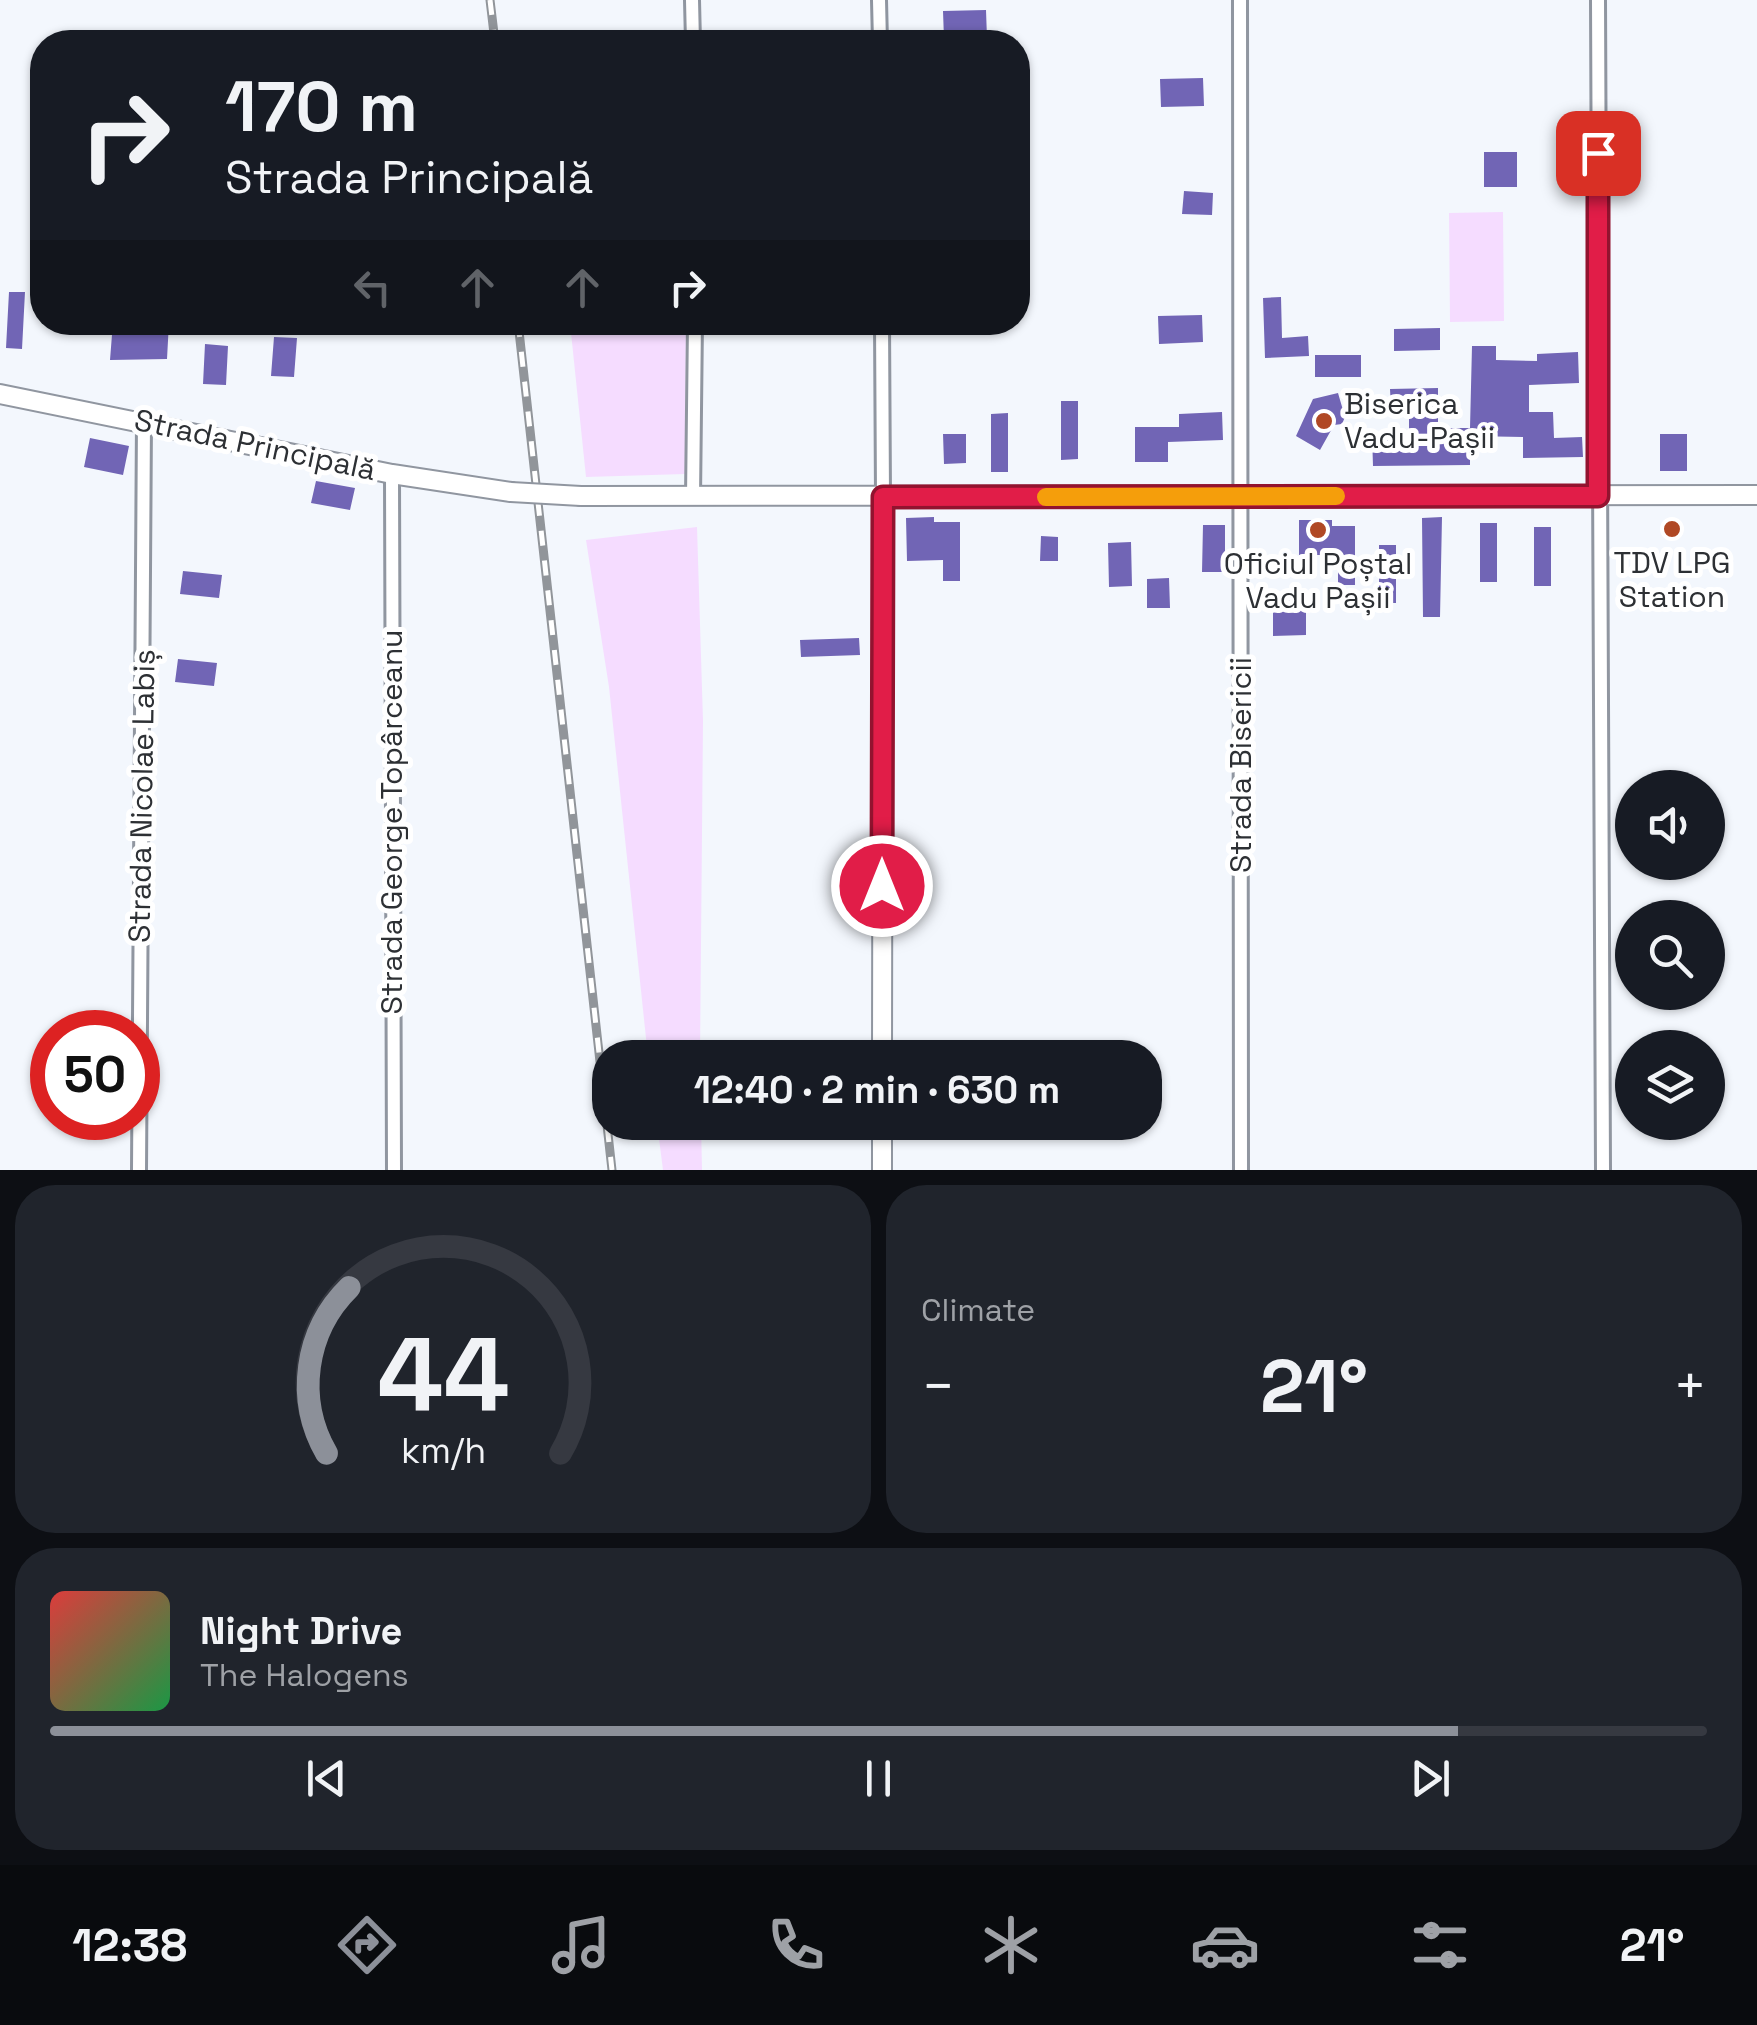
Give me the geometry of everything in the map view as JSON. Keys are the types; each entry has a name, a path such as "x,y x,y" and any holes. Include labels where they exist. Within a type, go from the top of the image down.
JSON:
{"main road":[{"name":"Strada Principală","path":"0,394 392,474 511,492 581,496 883,497"},
{"path":"882,1040 883,497 1757,495"},
{"path":"882,1140 882,1170"}],"street":[{"path":"692,0 693,30"},
{"path":"880,0 880,30"},
{"name":"Strada Bisericii","path":"1240,0 1241,1170"},
{"path":"1598,0 1604,1170"},
{"path":"694,335 694,497"},
{"path":"882,335 883,497"},
{"name":"Strada Nicolae Labiș","path":"138,1170 144,421"},
{"name":"Strada George Topârceanu","path":"392,474 390,846 394,1170"}],"shaded area":[{"path":"1503,212 1504,321 1450,322 1449,213"},
{"path":"571,335 686,335 685,474 586,477"},
{"path":"697,527 703,721 700,1040 646,1040 609,687 586,540"},
{"path":"659,1140 701,1140 702,1170 663,1170"}],"building":[{"path":"986,10 987,30 944,30 943,11"},
{"path":"1203,78 1204,106 1161,107 1160,79"},
{"path":"1484,152 1517,152 1517,187 1484,187"},
{"path":"1184,191 1213,193 1212,215 1182,214"},
{"path":"9,292 25,292 22,349 6,348"},
{"path":"1281,297 1282,338 1308,336 1309,356 1265,358 1263,298"},
{"path":"1202,315 1203,342 1159,344 1158,316"},
{"path":"1440,328 1440,350 1394,351 1394,329"},
{"path":"112,335 168,335 167,359 110,360"},
{"path":"274,337 297,338 294,377 271,376"},
{"path":"205,344 228,346 226,385 203,384"},
{"path":"1472,346 1496,346 1496,360 1537,361 1537,354 1578,352 1579,383 1529,385 1529,412 1553,412 1554,438 1582,437 1583,457 1523,458 1523,437 1470,436 1470,465 1373,466 1372,434 1409,434 1409,408 1391,408 1390,389 1438,388 1438,428 1470,428"},
{"path":"1315,355 1361,355 1361,377 1315,377"},
{"name":"Biserica Vadu-Pașii","path":"1338,393 1345,417 1342,424 1334,425 1320,450 1296,436 1313,399"},
{"path":"1061,401 1078,401 1078,459 1061,460"},
{"path":"1222,412 1223,440 1168,442 1168,462 1135,462 1135,427 1179,427 1179,414"},
{"path":"1008,413 1008,472 991,472 991,414"},
{"path":"943,434 966,434 966,463 944,464"},
{"path":"1660,434 1687,434 1687,471 1660,471"},
{"path":"90,438 129,446 123,475 84,467"},
{"path":"316,481 355,488 350,510 311,503"},
{"path":"934,517 934,522 960,522 960,581 943,581 943,560 907,561 906,518"},
{"path":"1442,517 1440,617 1423,617 1422,518"},
{"path":"1299,520 1332,520 1332,526 1355,526 1355,585 1338,585 1338,555 1299,555"},
{"path":"1480,523 1497,523 1497,582 1480,582"},
{"path":"1203,525 1225,525 1225,572 1202,572"},
{"path":"1534,527 1551,527 1551,586 1534,586"},
{"path":"1041,536 1058,537 1058,561 1040,561"},
{"path":"1131,542 1132,586 1109,587 1108,543"},
{"path":"1379,545 1396,545 1396,603 1379,603"},
{"path":"183,571 222,575 219,598 180,594"},
{"path":"1169,578 1170,608 1147,608 1147,579"},
{"path":"1306,600 1306,635 1273,636 1273,601"},
{"path":"859,638 860,655 801,657 800,640"},
{"path":"178,659 217,663 214,686 175,682"}],"railway":[{"path":"490,0 494,30"},
{"path":"519,335 612,1170"}],"slow traffic":[{"path":"1046,497 1336,496"}],"place":[{"name":"Biserica Vadu-Pașii","path":"1324,421"},
{"name":"TDV LPG Station","path":"1672,529"},
{"name":"Oficiul Poștal Vadu Pașii","path":"1318,530"}],"route":[{"path":"882,886 883,497 1598,496 1598,153"}]}
